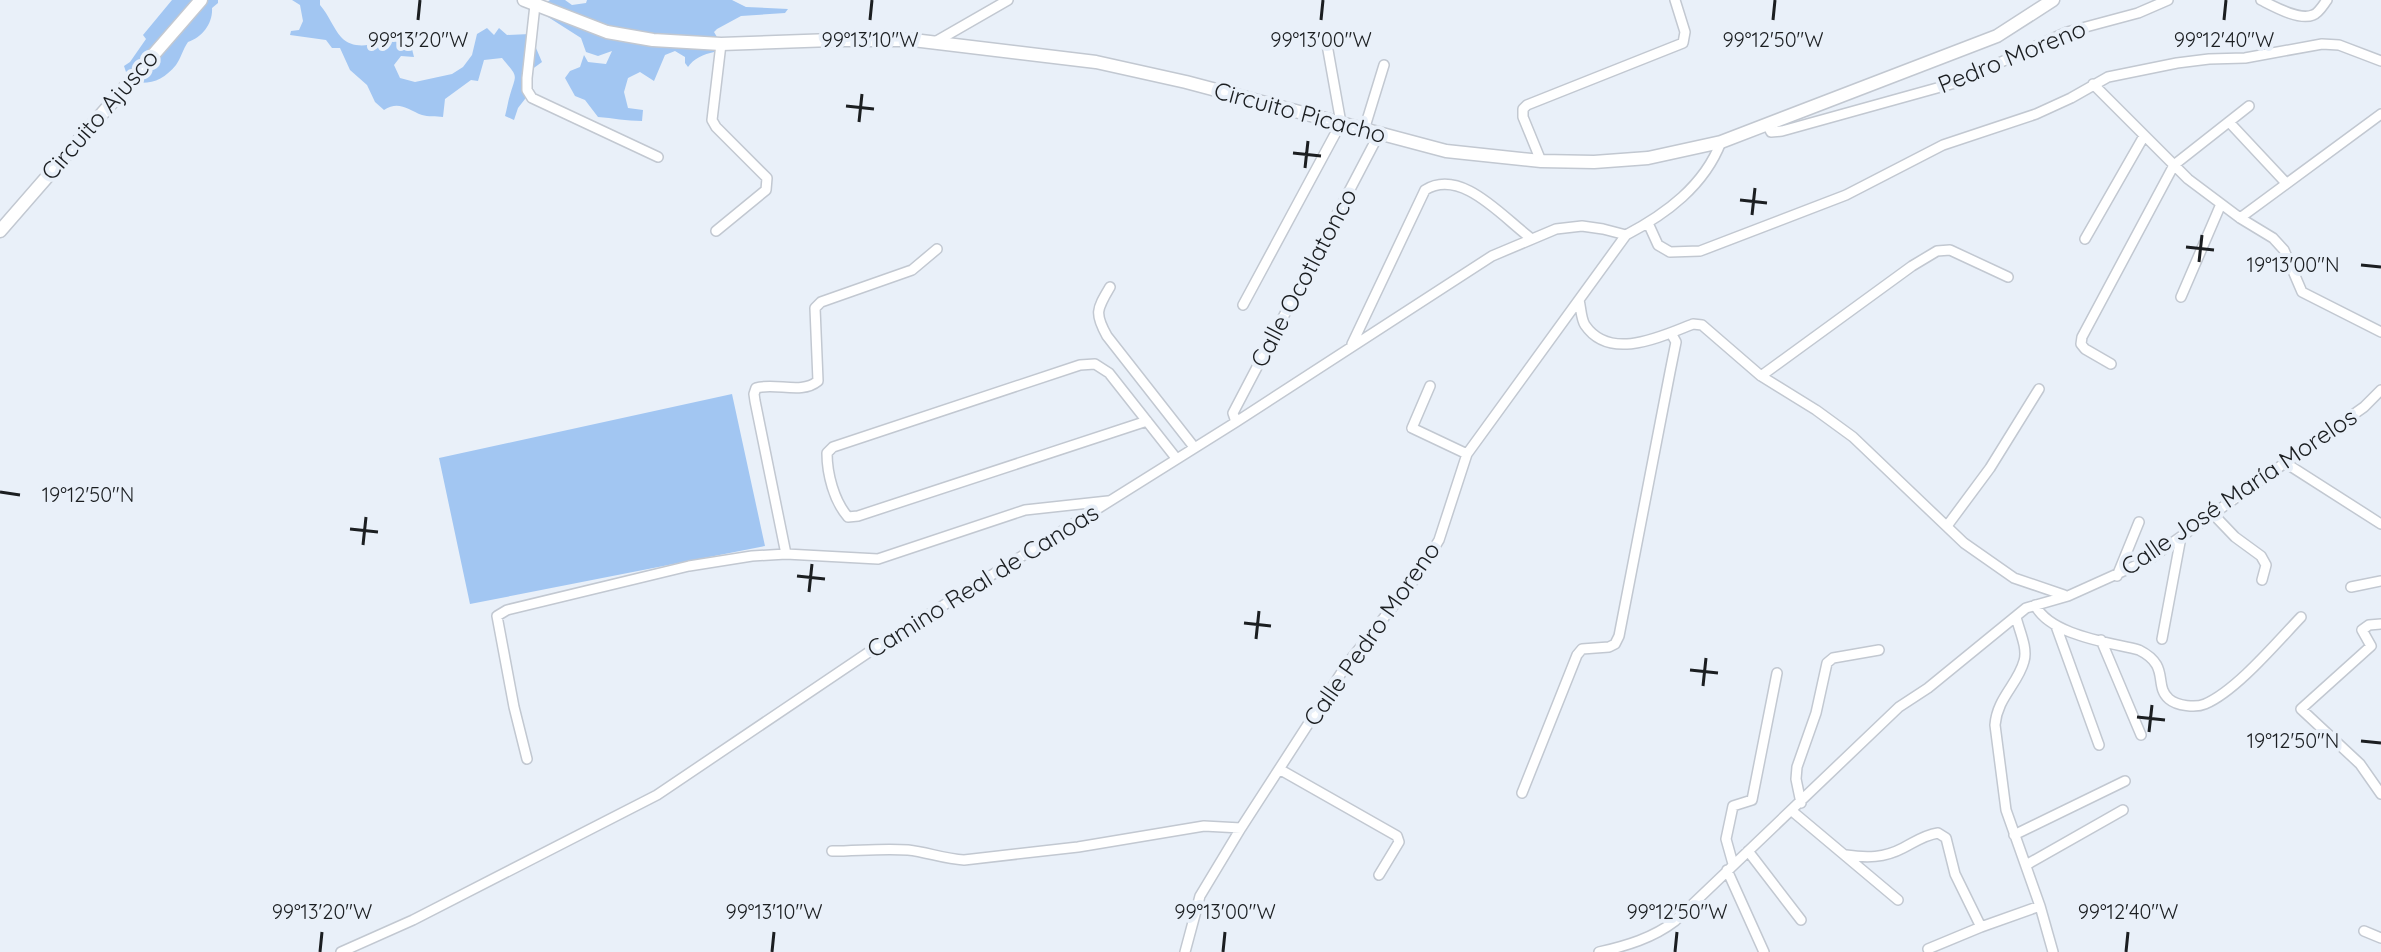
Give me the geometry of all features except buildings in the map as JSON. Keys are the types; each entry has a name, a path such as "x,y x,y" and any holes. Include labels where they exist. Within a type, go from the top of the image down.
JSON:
{"main road":[{"name":"Circuito Ajusco","path":"0,231 201,0"},
{"name":"Circuito Picacho","path":"530,3 607,32 653,40 721,44 832,40 935,42 1096,62 1186,82 1446,151 1541,161 1623,161 1721,142 1997,36 2053,0"}],"street":[{"path":"935,42 990,5 1008,0"},
{"path":"1541,161 1523,117 1523,109 1683,43 1686,37 1675,0"},
{"name":"Pedro Moreno","path":"1767,124 1771,132 1782,131 1955,83 2067,32 2138,13 2168,0"},
{"path":"2261,0 2299,16 2310,17 2327,0"},
{"path":"530,3 527,90 532,98 658,157"},
{"path":"1243,305 1341,123 1326,39"},
{"path":"716,231 766,190 767,184 767,178 712,120 721,44"},
{"path":"1648,223 1658,245 1670,252 1700,251 1846,195 1943,145 2036,114 2108,77 2177,63 2245,58 2322,44 2339,45 2381,61"},
{"path":"1364,130 1384,65"},
{"path":"2093,84 2188,179 2273,238 2284,250 2302,292 2381,332"},
{"path":"2111,364 2085,349 2081,344 2082,337 2174,165 2249,106"},
{"path":"2240,218 2381,114"},
{"path":"2229,122 2286,183"},
{"name":"Calle Ocotlatonco","path":"1236,422 1233,413 1379,134"},
{"path":"2085,239 2144,136"},
{"name":"Calle Pedro Moreno","path":"1185,952 1200,896 1241,828 1347,664 1418,575 1439,540 1467,454 1626,235 1648,223 1698,182 1713,162 1721,142"},
{"path":"1352,345 1425,190 1435,184 1451,184 1488,201 1532,239"},
{"path":"2181,297 2221,204"},
{"name":"Camino Real de Canoas","path":"341,952 413,920 657,795 872,650 1112,501 1492,256 1556,229 1582,226 1626,235"},
{"path":"786,554 755,401 756,388 814,385 818,381 815,308 821,302 912,270 937,249"},
{"path":"1761,376 1937,251 1950,250 2008,277"},
{"path":"1110,287 1097,309 1098,320 1107,336 1194,447"},
{"path":"1579,300 1584,324 1604,340 1629,345 1693,324 1702,325 1761,376 1853,437 1964,543 2014,578 2068,596"},
{"path":"1522,793 1577,655 1582,649 1615,644 1676,342 1671,333"},
{"path":"1147,421 858,516 848,517 838,507 827,464 827,453 833,447 1080,365 1095,364 1109,373 1147,421 1176,458"},
{"path":"1430,386 1412,428 1467,454"},
{"path":"1947,526 1990,468 2039,389"},
{"name":"Calle José María Morelos","path":"1599,952 1663,930 1801,803 1899,707 1928,688 2026,608 2068,596 2148,560 2364,407 2381,390"},
{"path":"2284,462 2381,524"},
{"path":"527,759 497,616 507,610 689,566 752,556 786,554 878,559 1025,510 1112,501"},
{"path":"2213,514 2235,537 2261,556 2266,565 2262,580"},
{"path":"2117,576 2139,522"},
{"path":"2162,639 2181,537"},
{"path":"2351,587 2381,581"},
{"path":"2035,605 2040,615 2056,626 2148,655 2160,669 2162,685 2171,701 2193,706 2204,704 2248,673 2301,617"},
{"path":"2016,617 2025,660 2001,703 1995,725 2006,810 2053,952"},
{"path":"2381,624 2369,625 2362,630 2371,646 2301,709 2360,764 2381,794"},
{"path":"2056,626 2099,745"},
{"path":"2101,640 2141,735"},
{"path":"1801,803 1797,767 1816,713 1827,663 1833,658 1879,650"},
{"path":"1764,952 1730,867 1726,839 1733,806 1752,800 1777,673"},
{"path":"1279,769 1397,836 1399,842 1379,875"},
{"path":"2014,835 2125,781"},
{"path":"2026,865 2123,810"},
{"path":"1792,811 1898,900"},
{"path":"832,851 905,850 964,860 1078,847 1204,826 1241,828"},
{"path":"1846,855 1869,859 1893,853 1922,837 1938,833 1946,838 1955,874 1981,927"},
{"path":"1748,851 1801,920"},
{"path":"1928,949 2040,906"},
{"path":"2364,931 2381,938"}],"shaded area":[{"path":"172,0 218,0 218,3 212,8 206,29 188,42 171,70 155,81 129,81 124,66 146,39 143,35"},
{"path":"292,0 320,0 338,33 352,44 371,44 389,38 397,42 400,49 404,36 409,37 414,57 401,56 394,65 400,78 415,82 452,74 463,67 472,55 477,34 487,28 494,35 499,28 507,35 530,34 542,62 531,70 525,99 514,120 505,116 515,75 502,58 484,60 478,81 471,80 445,99 443,117 424,116 399,106 384,110 375,102 367,85 350,70 340,48 332,48 326,40 290,35 291,31 299,30 303,21 300,5"},
{"path":"565,0 572,5 586,3 587,0 732,0 746,7 788,9 785,13 741,16 717,29 714,32 720,42 714,52 699,57 688,67 685,57 675,51 665,55 654,81 640,72 628,78 624,92 628,108 643,110 642,121 636,121 598,117 585,100 575,96 565,78 570,71 580,67 584,55 588,62 606,64 612,51 598,56 586,52 581,38 548,17 546,3"},
{"path":"732,394 765,546 470,604 439,458"}]}
